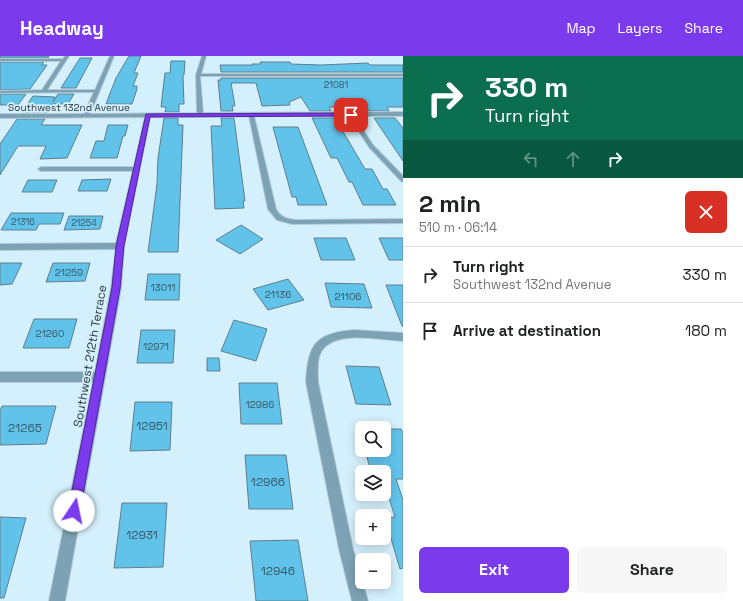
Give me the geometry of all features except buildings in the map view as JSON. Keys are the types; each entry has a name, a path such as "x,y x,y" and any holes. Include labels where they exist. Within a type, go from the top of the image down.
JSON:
{"street":[{"path":"86,116 112,56"},
{"path":"200,115 198,75 204,56"},
{"path":"44,91 66,58"},
{"path":"0,60 66,58"},
{"path":"198,75 403,75"},
{"path":"0,92 96,91"},
{"name":"Southwest 132nd Avenue","path":"1,117 403,114"},
{"name":"Southwest 212th Terrace","path":"57,601 116,288 120,246 148,115"},
{"path":"252,115 272,210 277,217 290,222 403,221"},
{"path":"351,115 371,146 403,180"},
{"path":"41,169 136,169"},
{"path":"0,247 120,246"},
{"path":"360,601 346,549 312,382 312,358 320,342 341,334 403,337"},
{"path":"0,377 100,377"}],"route":[{"path":"74,511 116,288 120,246 148,115 351,115"}]}
